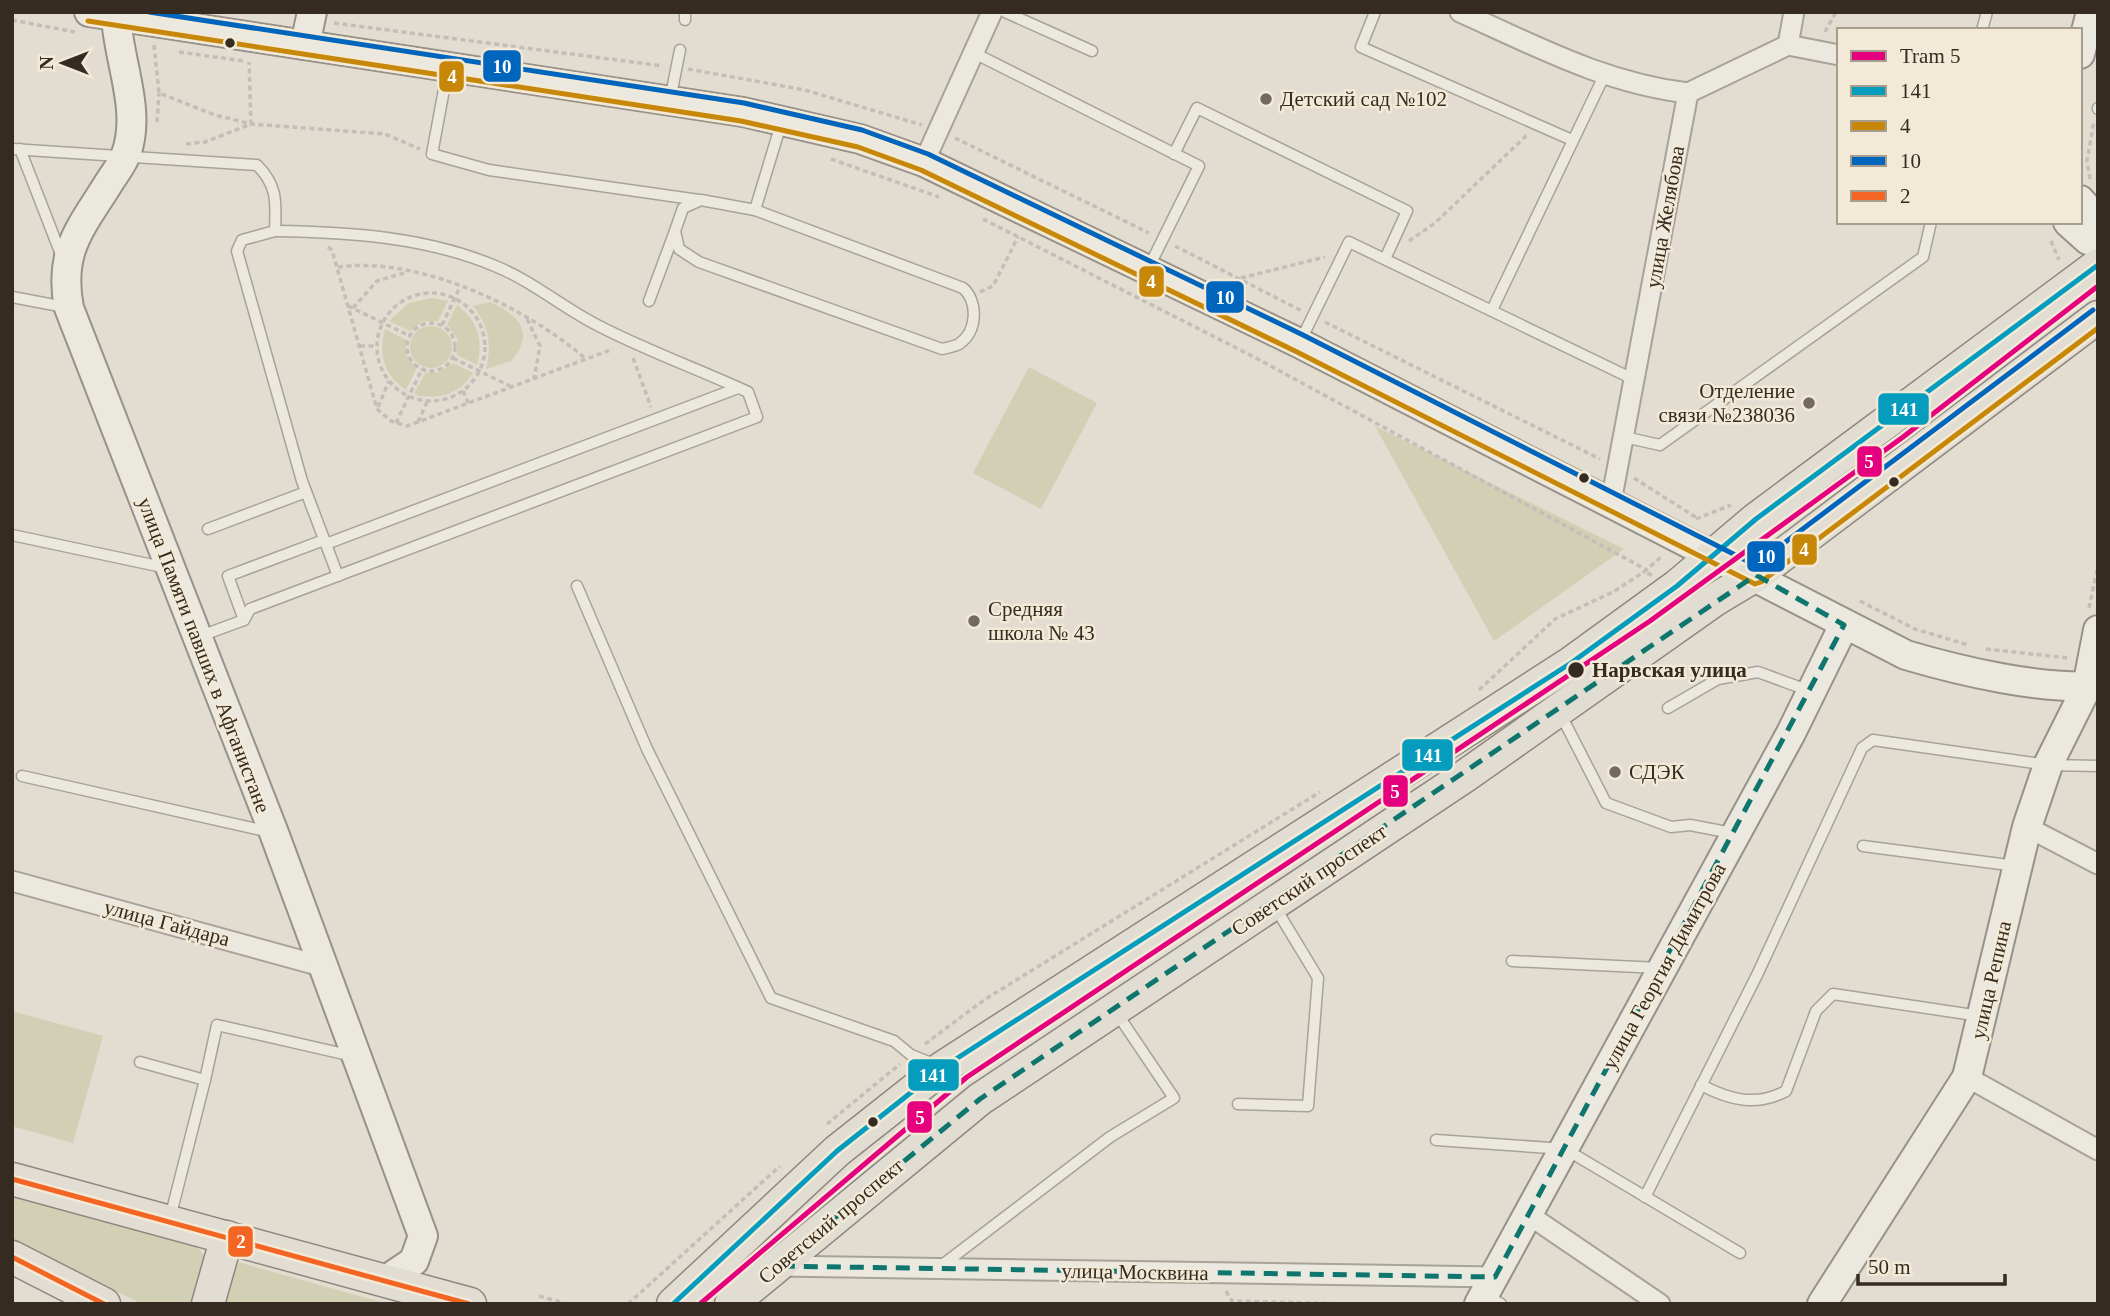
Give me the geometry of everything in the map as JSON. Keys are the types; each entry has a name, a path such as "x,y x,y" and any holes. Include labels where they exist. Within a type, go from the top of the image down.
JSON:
{"main road":[{"name":"Советский проспект","path":"673,1304 837,1152 943,1068 1542,683 1716,556 1756,519 2098,265"},
{"name":"Советский проспект","path":"731,1304 949,1123 1558,710 1716,598 1755,575 2098,317"},
{"path":"12,1179 470,1304"},
{"path":"208,1304 226,1237"},
{"path":"12,1257 104,1304"}],"street":[{"path":"305,44 312,12"},
{"path":"925,162 992,12"},
{"path":"1460,12 1604,76 1651,89 1688,93 1788,44 1837,55"},
{"path":"1788,44 1794,12"},
{"path":"2082,46 2091,12"},
{"path":"83,22 117,29 305,44 782,120 859,139 925,162 1299,344 1755,575 1844,625 1906,655 2006,678 2092,687"},
{"name":"улица Памяти павших в Афганистане","path":"117,29 130,108 126,154 72,243 65,264 69,308 274,833 423,1236 414,1261 386,1280"},
{"name":"улица Желябова","path":"1611,502 1636,381 1688,93"},
{"path":"2085,193 2098,220"},
{"path":"2070,224 2088,240 2098,243"},
{"name":"улица Репина","path":"1822,1304 1967,1077 2027,827 2048,765 2092,687 2092,624"},
{"name":"улица Георгия Димитрова","path":"1490,1294 1529,1215 1736,834 1844,625"},
{"path":"2027,827 2098,864"},
{"name":"улица Гайдара","path":"12,881 321,966"},
{"path":"1967,1077 2098,1150"},
{"path":"1529,1215 1660,1304"},
{"name":"улица Москвина","path":"776,1266 799,1264 938,1268 1490,1294"}],"lane":[{"path":"1005,12 1092,51"},
{"path":"1375,12 1361,47 1572,140"},
{"path":"670,101 680,50"},
{"path":"974,53 1199,166 1147,270"},
{"path":"449,67 432,154 489,170 755,210 963,288 972,296 975,312 971,326 960,343 943,349 699,262 680,248 675,231"},
{"path":"1492,310 1604,76"},
{"path":"1174,154 1197,107 1395,205 1407,211 1385,259"},
{"path":"755,210 782,120"},
{"path":"65,264 16,149 126,154 257,165 276,192 275,231"},
{"path":"649,301 683,208 701,200"},
{"path":"1624,437 1660,445 1923,257 1931,224"},
{"path":"198,638 244,620 250,609 338,576 757,417 748,392 626,341 553,296 495,265 415,243 354,233 275,231 242,240 237,251 306,492 338,576"},
{"path":"1299,344 1349,242 1636,381"},
{"path":"12,297 69,308"},
{"path":"244,620 228,576 738,388"},
{"path":"208,530 306,492"},
{"path":"12,535 170,569"},
{"path":"578,586 647,749 771,998 894,1041 911,1055 943,1068"},
{"path":"1668,708 1718,679 1758,672 1811,692"},
{"path":"1558,710 1606,803 1671,827 1690,825 1736,834"},
{"path":"1645,1197 1757,975 1862,748 1873,740 2048,765 2098,766"},
{"path":"22,776 274,833"},
{"path":"1863,846 2017,866"},
{"path":"1238,1104 1308,1106 1318,978 1273,903"},
{"path":"1513,961 1663,968"},
{"path":"1701,1085 1726,1098 1746,1101 1770,1100 1786,1091 1816,1011 1833,994 1983,1017"},
{"path":"938,1268 1110,1137 1174,1098 1114,1009"},
{"path":"169,1222 217,1025 355,1057"},
{"path":"140,1062 205,1080"},
{"path":"1436,1140 1565,1149 1740,1253"}],"path":[{"path":"12,20 83,22"},
{"path":"117,29 154,47 227,61 260,63"},
{"path":"154,47 159,93 215,115 251,124 385,134 432,154"},
{"path":"250,62 251,124"},
{"path":"2085,193 2087,161 2098,108"},
{"path":"180,145 205,142 251,124"},
{"path":"1385,259 1435,223 1538,125"},
{"path":"820,156 890,177 943,199"},
{"path":"981,218 1254,357 1645,571 1612,592 1555,619 1510,664"},
{"path":"307,232 332,250 377,409 396,423 407,426 586,359 626,341 656,419"},
{"path":"972,296 993,286 1018,236"},
{"path":"1239,279 1344,252"},
{"path":"337,268 388,268 460,286 524,315 586,359"},
{"path":"354,308 377,281 401,273 414,273"},
{"path":"442,325 460,286"},
{"path":"439,293 454,298 471,310 483,331 485,355 480,371 463,391 447,399 427,401 409,396 389,381 379,363 377,346 383,323 394,307 415,295 439,293"},
{"path":"348,306 410,336"},
{"path":"524,315 532,324 540,346 534,379"},
{"path":"424,324 442,325 453,335 453,358 439,370 422,369 410,358 410,336 424,324"},
{"path":"360,346 377,346"},
{"path":"453,358 512,387"},
{"path":"396,423 422,369"},
{"path":"377,409 389,381"},
{"path":"463,391 468,403"},
{"path":"418,422 427,401"},
{"path":"2092,624 2098,565"},
{"path":"1860,601 1915,629 1979,648 2079,660"},
{"path":"539,1296 567,1304"}],"highlighted area":[{"path":"1756,575 1844,625 1495,1277 776,1266 980,1099"}],"green space":[{"path":"432,298 448,301 438,321 423,321 410,331 389,321 409,303"},
{"path":"490,302 515,318 523,333 519,351 511,361 486,369 488,336 483,320 473,306"},
{"path":"457,305 470,317 477,331 480,347 477,365 457,355 457,338 447,325"},
{"path":"431,326 446,332 452,347 446,362 431,368 416,362 410,347 416,332"},
{"path":"385,329 406,340 406,355 416,369 406,390 392,378 385,363 382,347"},
{"path":"453,363 473,373 462,386 439,396 414,394 425,373 440,372"},
{"path":"1029,367 1097,403 1041,509 973,473"},
{"path":"1375,426 1624,549 1494,641"},
{"path":"12,1011 103,1036 73,1143 12,1126"},
{"path":"12,1193 196,1244 206,1259 196,1304 143,1304 12,1243"},
{"path":"230,1260 388,1304 220,1304"}],"tram line":[{"name":"5","path":"700,1304 967,1077 1650,621 1903,437 2098,286"}],"transit line":[{"name":"10","path":"149,12 744,103 862,130 928,154 1303,335 1755,565 2093,310"},
{"name":"4","path":"88,21 741,121 858,147 921,170 1295,351 1755,584 2098,328"},
{"name":"141","path":"673,1304 837,1151 942,1068 1571,663 1677,586 1756,519 2098,265"},
{"name":"2","path":"12,1179 469,1304"},
{"name":"2","path":"12,1257 104,1304"}],"place":[{"name":"Детский сад №102","path":"1266,99"},
{"name":"Отделение связи №238036","path":"1809,403"},
{"name":"Средняя школа № 43","path":"974,621"},
{"name":"Нарвская улица","path":"1576,670"},
{"name":"СДЭК","path":"1615,772"}]}
